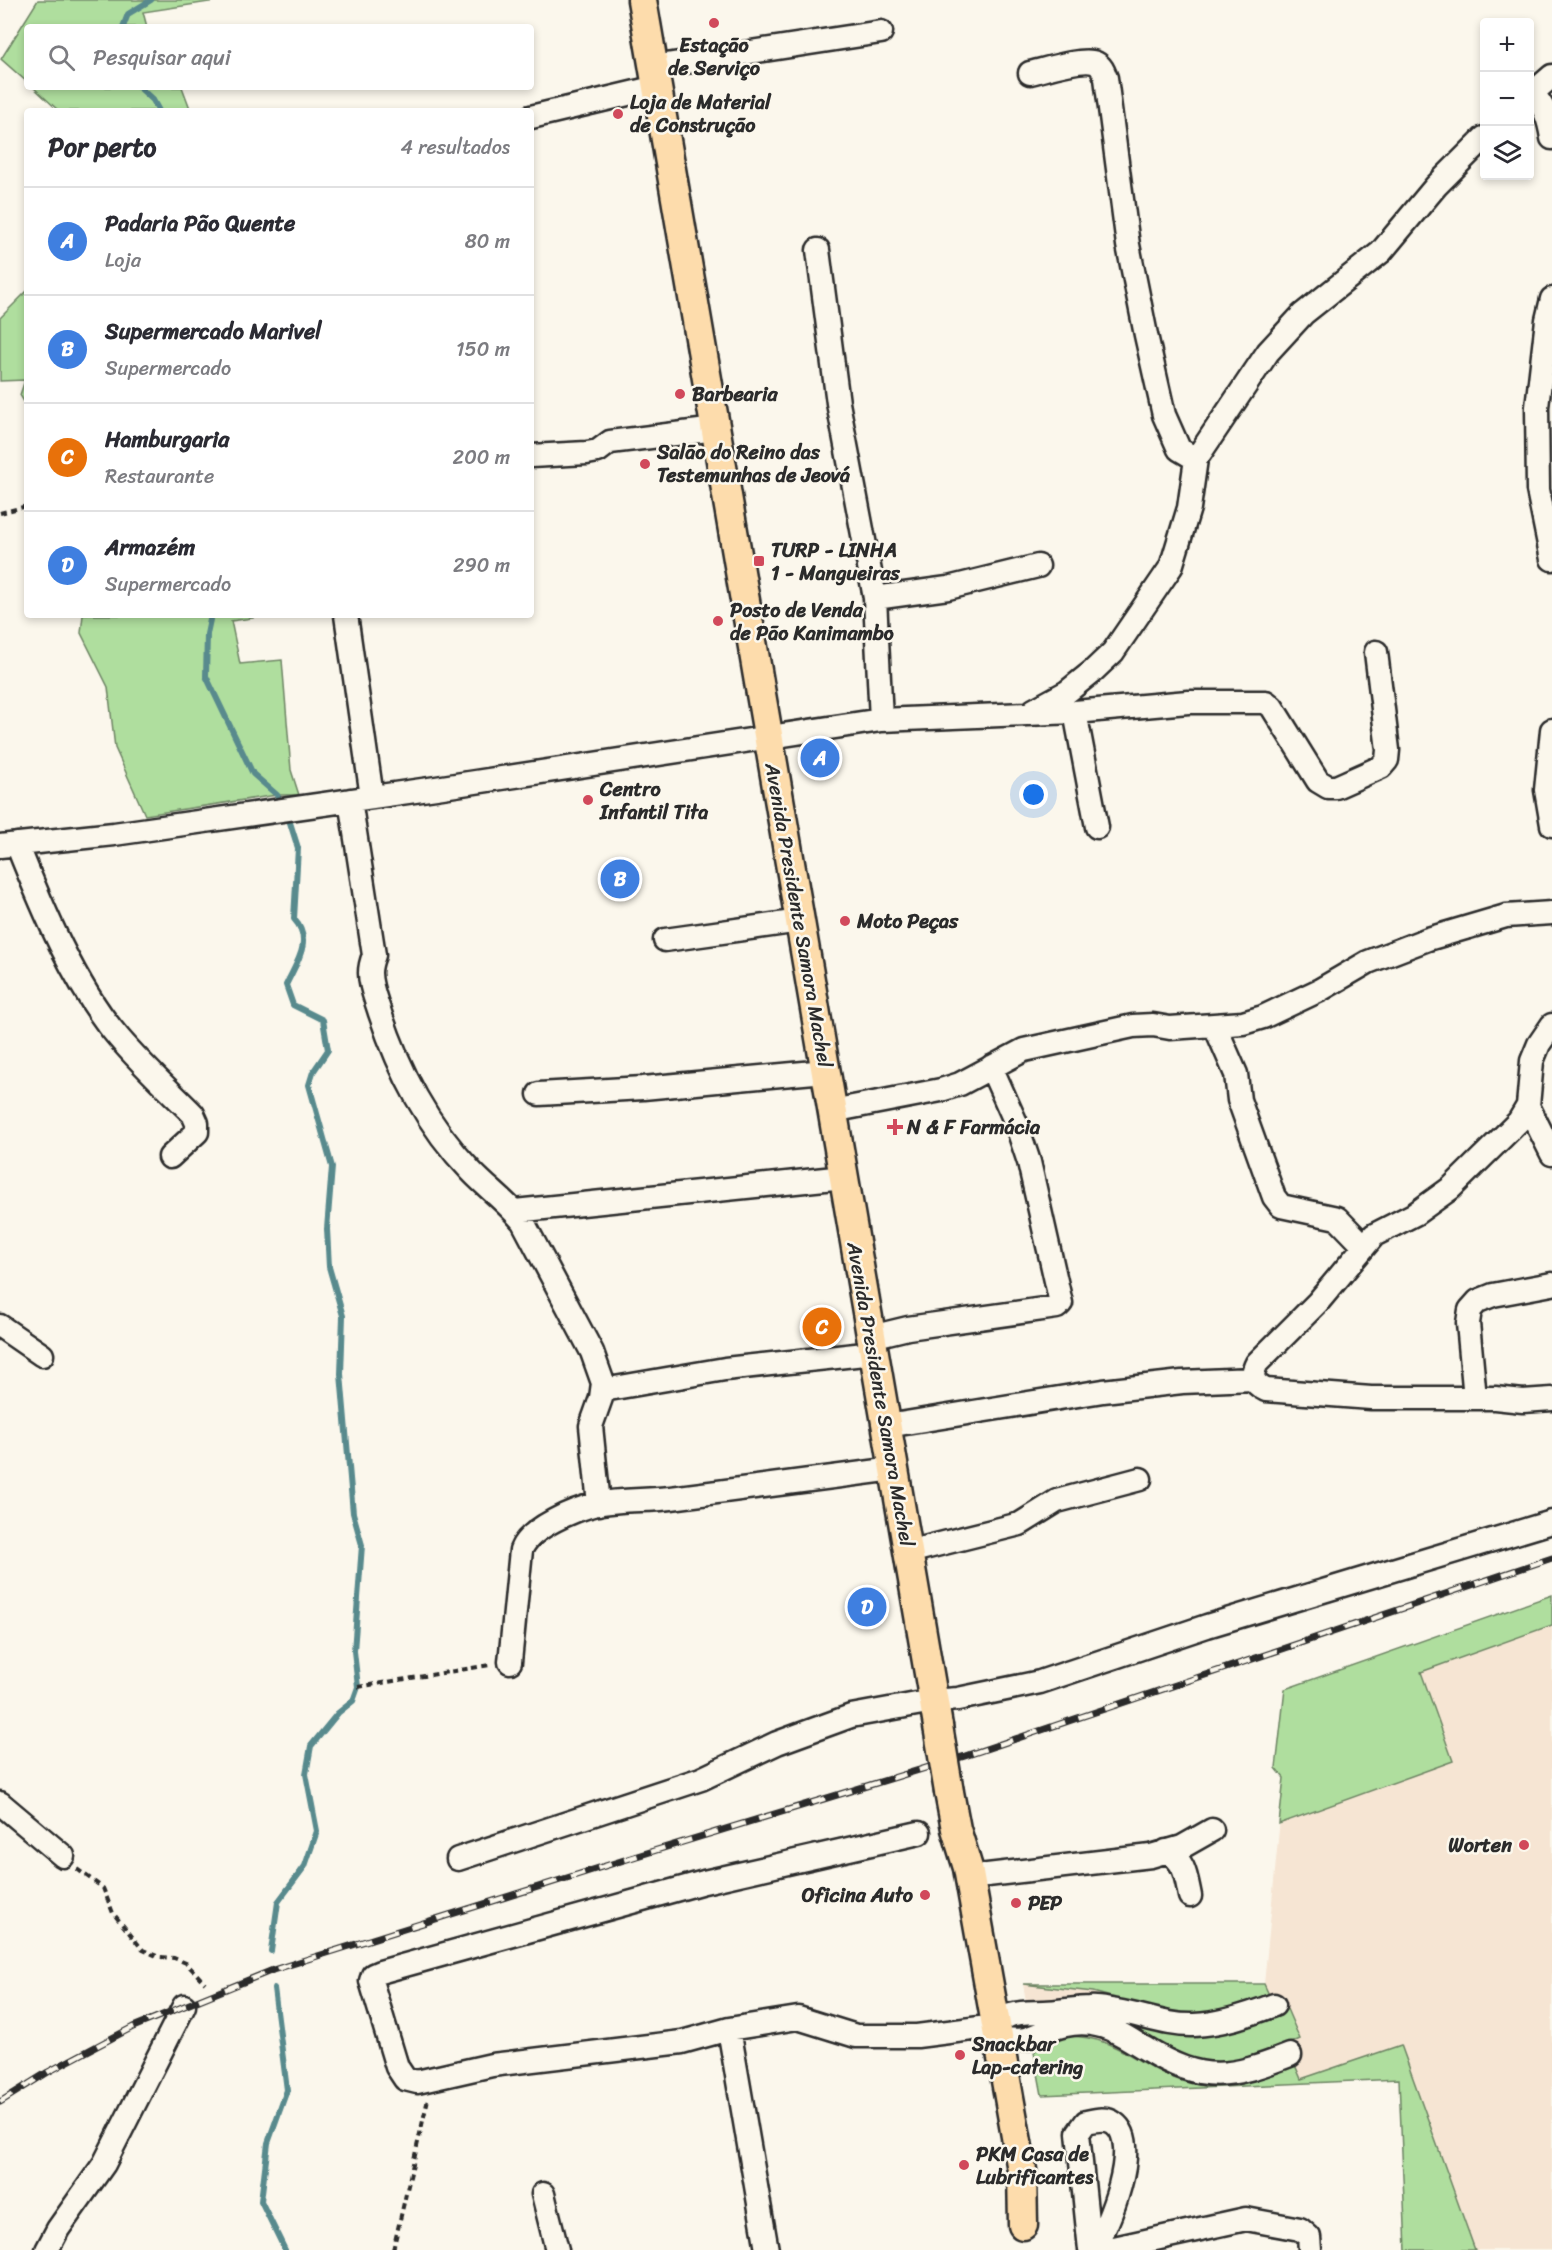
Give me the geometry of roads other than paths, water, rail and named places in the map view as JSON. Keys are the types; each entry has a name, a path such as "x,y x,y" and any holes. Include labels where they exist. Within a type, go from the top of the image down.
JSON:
{"main road":[{"name":"Avenida Presidente Samora Machel","path":"642,0 949,1792 956,1829 970,1877 1022,2170 1025,2237"},
{"name":"Avenida Presidente Samora Machel","path":"956,1829 955,1870 996,2029 1006,2173 1025,2237"}],"street":[{"path":"534,116 655,77 881,32"},
{"path":"1029,73 1086,61 1095,63 1103,70 1106,78 1128,245 1164,415 1179,449 1196,459"},
{"path":"1534,91 1552,76"},
{"path":"1534,97 1543,105 1549,118 1552,138"},
{"path":"1030,712 1067,692 1094,671 1113,652 1171,567 1189,508 1196,459 1268,352 1303,314 1381,252 1436,186 1480,143"},
{"path":"818,250 838,403 875,598 881,720"},
{"path":"1552,299 1547,320 1537,407 1538,490 1552,559"},
{"path":"534,456 587,453 598,451 610,442 716,429"},
{"path":"875,598 970,584 1038,566"},
{"path":"346,618 374,955 370,974 373,991 402,1073 423,1111 441,1137 471,1171 524,1222 592,1352 599,1369 603,1390 591,1426 599,1504"},
{"path":"170,1158 197,1132 193,1114 118,1038 88,996 8,845 114,834 361,799 881,720 1075,711 1188,702 1266,702 1272,707 1318,781 1328,787 1336,787 1381,767 1387,760 1388,750 1376,652"},
{"path":"1075,711 1097,826"},
{"path":"1552,730 1546,790 1552,825"},
{"path":"832,1111 941,1090 960,1084 1024,1050 1133,1026 1153,1024 1170,1028 1243,1023 1263,1017 1320,990 1368,962 1428,939 1506,916 1552,913"},
{"path":"665,940 800,921"},
{"path":"1552,1024 1539,1044 1532,1061 1528,1106 1519,1121 1451,1188 1415,1214 1374,1235 1318,1302 1257,1363 1253,1371 1253,1379 1258,1386 1266,1390 1371,1398 1475,1398 1523,1401 1552,1399"},
{"path":"1215,1026 1236,1074 1239,1100 1274,1197 1281,1206 1337,1218 1364,1246"},
{"path":"603,1390 872,1345 908,1328 1057,1307 1061,1303 1061,1296 1029,1162 1016,1123 991,1067"},
{"path":"539,1094 644,1088 825,1071"},
{"path":"1528,1106 1552,1154"},
{"path":"514,1211 844,1177"},
{"path":"1475,1398 1468,1323 1470,1310 1478,1301 1493,1295 1552,1284"},
{"path":"0,1326 42,1355"},
{"path":"887,1426 1103,1391 1182,1382 1253,1379"},
{"path":"510,1662 521,1550 525,1540 546,1525 582,1508 599,1504 668,1498 894,1469"},
{"path":"908,1552 1020,1524 1057,1501 1140,1479"},
{"path":"458,1859 701,1779 777,1743 851,1716 936,1713 958,1699 1072,1672 1207,1626 1552,1522"},
{"path":"0,1803 63,1856"},
{"path":"970,1877 1151,1856 1182,1847 1212,1830"},
{"path":"919,1833 704,1882 380,1972 370,1981 397,2067 405,2079 417,2082 492,2065 682,2042 729,2029 798,2018 856,2036 917,2036 996,2029 1050,2028 1073,2023 1093,2024 1119,2032 1162,2059 1188,2071 1214,2075 1238,2073 1290,2055"},
{"path":"1166,1851 1177,1856 1184,1868 1190,1896"},
{"path":"996,2029 1047,2012 1091,2007 1167,2023 1192,2025 1236,2018 1274,2005"},
{"path":"47,2250 58,2229 104,2164 184,2006"},
{"path":"729,2029 767,2250"},
{"path":"1101,2119 1113,2121 1120,2129 1127,2154 1110,2217 1103,2234 1092,2250 1078,2133 1086,2122 1101,2119"},
{"path":"543,2194 557,2250"},
{"path":"1105,2250 1246,2219 1300,2229 1309,2237 1310,2250"}],"waterway":[{"path":"124,24 128,14 151,0"},
{"path":"142,90 153,100 157,108"},
{"path":"210,618 207,634 206,676 253,774 277,795 282,804"},
{"path":"271,1951 278,1902 305,1866 317,1831 306,1774 311,1746 338,1713 353,1701 358,1687 354,1651 362,1545 353,1513 341,1374 343,1316 329,1267 327,1229 332,1167 309,1085 313,1072 328,1050 323,1020 293,1005 286,985 303,944 300,927 294,919 298,848 287,813"},
{"path":"274,1988 287,2090 268,2143 261,2201 285,2250"}],"railway":[{"path":"0,2102 48,2072 133,2027 273,1970 965,1756 1552,1558"}],"place":[{"name":"Estação de Serviço","path":"714,23"},
{"name":"Loja de Material de Construção","path":"618,114"},
{"name":"Barbearia","path":"680,394"},
{"name":"Salão do Reino das Testemunhas de Jeová","path":"645,464"},
{"name":"TURP - LINHA 1 - Mangueiras","path":"759,561"},
{"name":"Posto de Venda de Pão Kanimambo","path":"718,621"},
{"name":"Padaria Pão Quente","path":"820,758"},
{"name":"Centro Infantil Tita","path":"588,800"},
{"name":"Supermercado Marivel","path":"620,879"},
{"name":"Moto Peças","path":"845,921"},
{"name":"N & F Farmácia","path":"895,1127"},
{"name":"Hamburgaria","path":"822,1327"},
{"name":"Armazém","path":"867,1607"},
{"name":"Worten","path":"1524,1845"},
{"name":"Oficina Auto","path":"925,1895"},
{"name":"PEP","path":"1016,1903"},
{"name":"Snackbar Lap-catering","path":"960,2055"},
{"name":"PKM Casa de Lubrificantes","path":"964,2165"}]}
